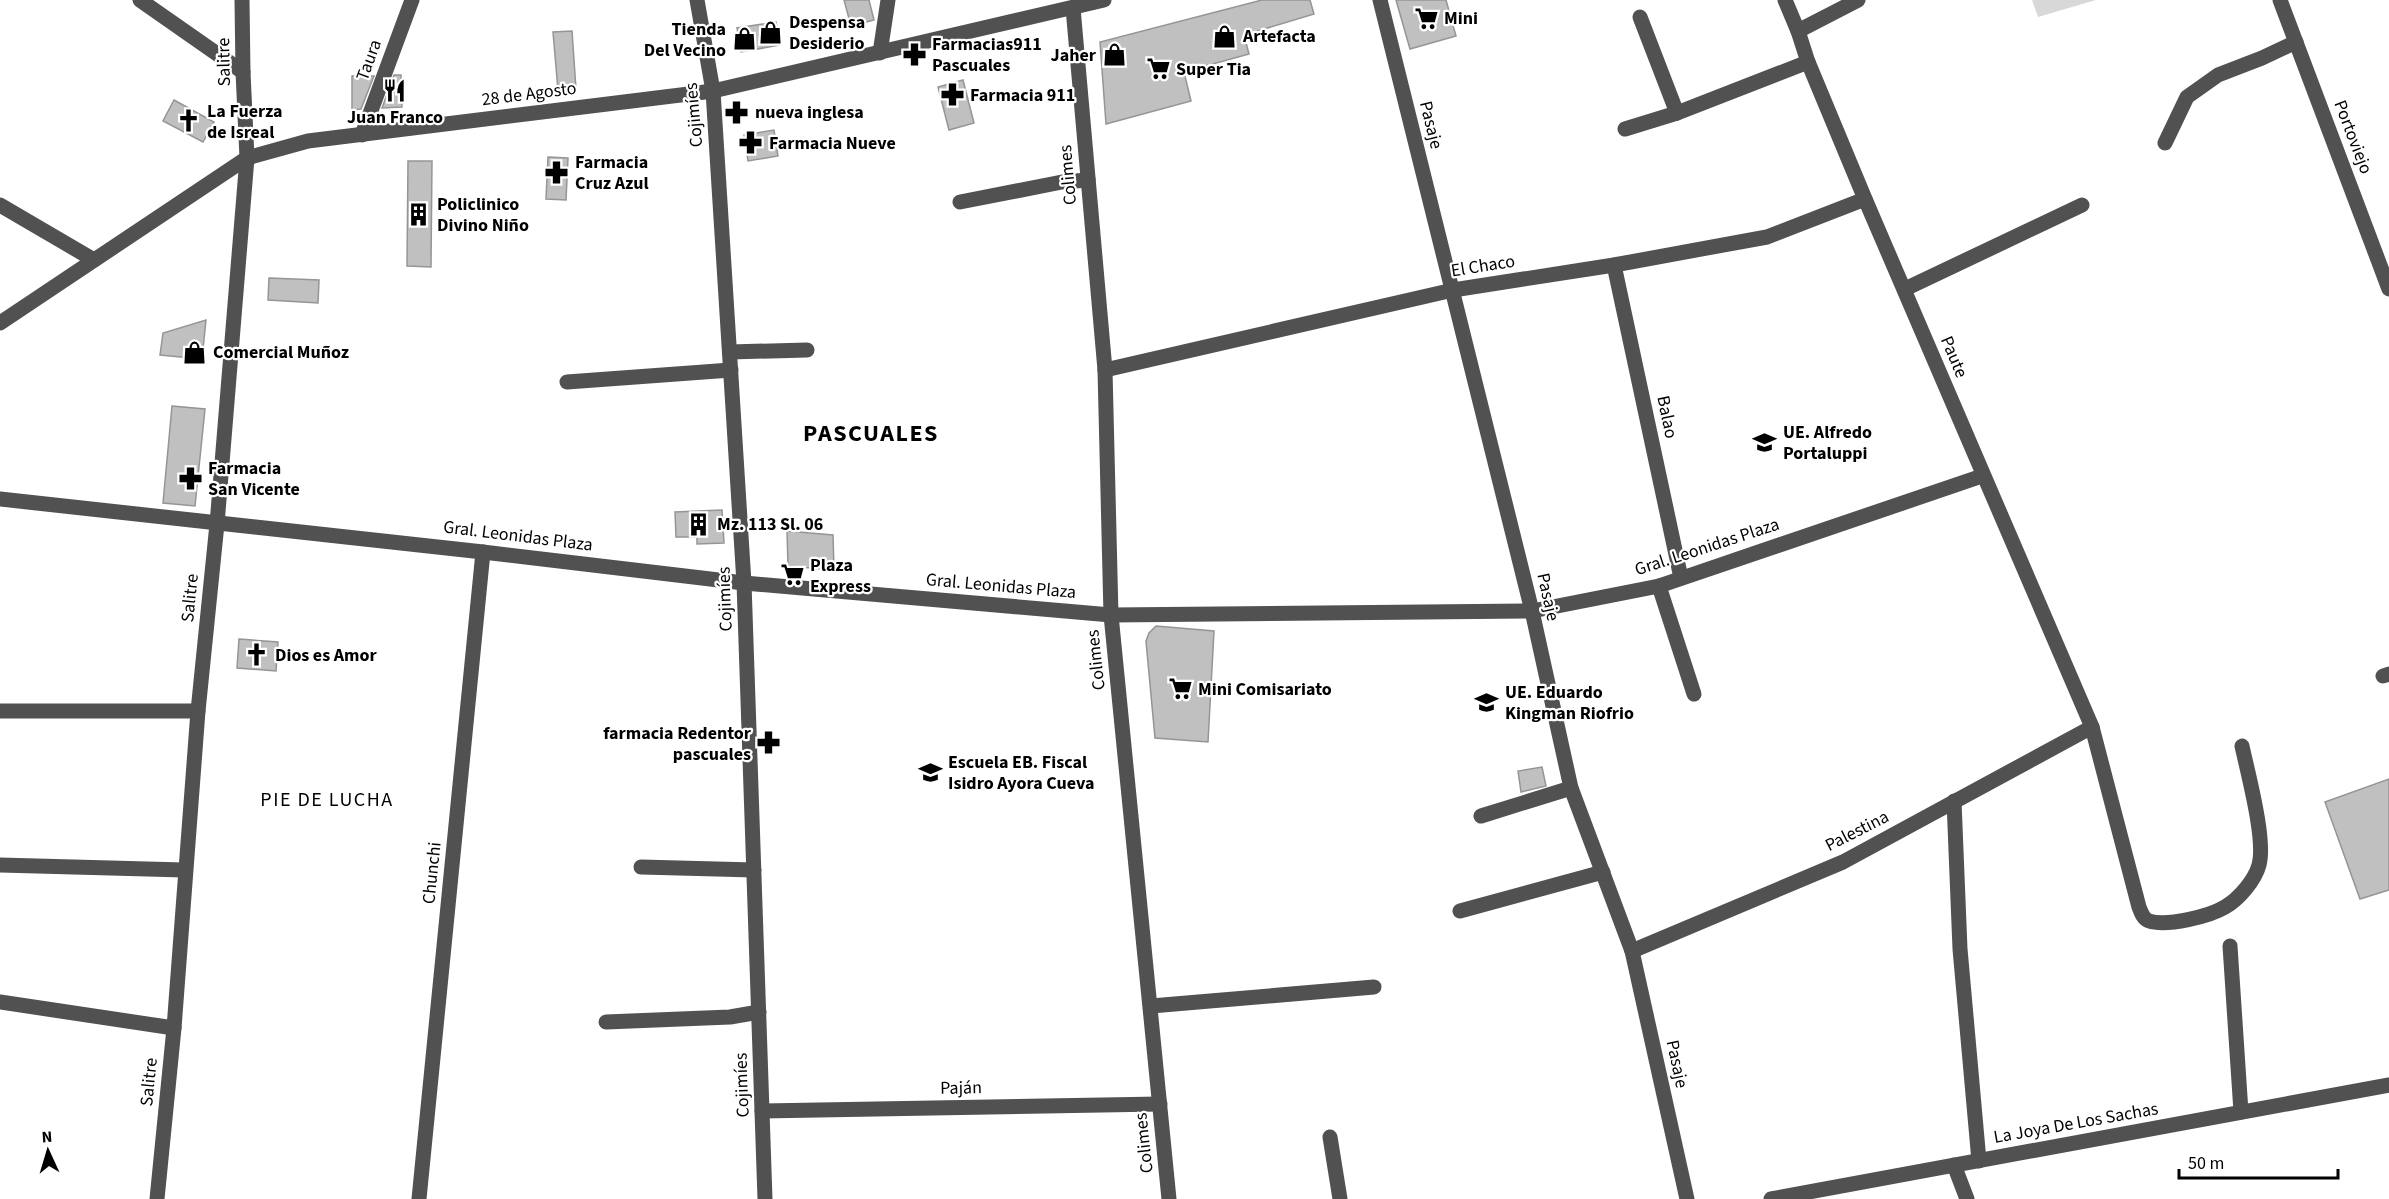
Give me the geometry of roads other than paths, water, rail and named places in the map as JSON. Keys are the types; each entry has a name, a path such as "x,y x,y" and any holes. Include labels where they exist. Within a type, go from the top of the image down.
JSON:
{"street":[{"path":"140,0 243,72"},
{"name":"Salitre","path":"157,1199 174,1028 184,870 217,524 247,158 242,0"},
{"name":"Taura","path":"362,135 412,0"},
{"name":"Cojimíes","path":"697,0 713,91 744,583 765,1199"},
{"path":"880,53 888,0"},
{"name":"28 de Agosto","path":"0,323 247,158 308,141 713,91 1104,0"},
{"name":"Pasaje","path":"1380,0 1532,611 1571,788 1632,951 1687,1199"},
{"name":"Paute","path":"1785,0 1865,199 1905,289 1982,476 2092,727 2139,907 2148,921 2164,922 2208,916 2228,906 2254,878 2260,863 2260,841 2242,746"},
{"path":"1798,31 1858,0"},
{"name":"Portoviejo","path":"2280,0 2389,289"},
{"name":"Colimes","path":"1073,8 1105,370 1112,615 1169,1199"},
{"path":"1640,17 1677,113"},
{"path":"2165,143 2187,97 2218,75 2296,42"},
{"path":"1625,129 1677,113 1808,62"},
{"path":"960,202 1062,182 1088,180"},
{"name":"El Chaco","path":"1105,370 1453,290 1614,265 1767,237 1865,199"},
{"path":"0,205 94,260"},
{"path":"1905,289 2082,205"},
{"name":"Balao","path":"1614,265 1681,578"},
{"path":"730,352 807,350"},
{"path":"567,382 731,370"},
{"name":"Gral. Leonidas Plaza","path":"0,499 744,583 1112,615 1532,611 1659,586 1982,476"},
{"name":"Chunchi","path":"419,1199 483,552"},
{"path":"1659,586 1694,694"},
{"path":"0,711 198,711"},
{"name":"Palestina","path":"1632,951 1843,862 2092,727"},
{"path":"1481,816 1571,788"},
{"path":"1954,801 1960,949 1979,1161"},
{"path":"0,865 184,870"},
{"path":"640,867 754,870"},
{"path":"1460,910 1603,872"},
{"path":"2230,946 2241,1113"},
{"path":"1151,1006 1374,987"},
{"path":"0,1002 174,1028"},
{"path":"606,1022 730,1017 759,1012"},
{"name":"La Joya De Los Sachas","path":"1771,1199 2389,1085"},
{"name":"Paján","path":"762,1111 1160,1104"},
{"path":"1330,1137 1340,1199"},
{"path":"1954,1165 1967,1199"}],"place":[{"name":"Mini","path":"1426,18"},
{"name":"Despensa Desiderio","path":"771,32"},
{"name":"Artefacta","path":"1225,36"},
{"name":"Tienda Del Vecino","path":"744,39"},
{"name":"Farmacias911 Pascuales","path":"914,54"},
{"name":"Jaher","path":"1114,55"},
{"name":"Super Tia","path":"1158,69"},
{"name":"Juan Franco","path":"395,91"},
{"name":"Farmacia 911","path":"952,95"},
{"name":"nueva inglesa","path":"737,112"},
{"name":"La Fuerza de Isreal","path":"189,121"},
{"name":"Farmacia Nueve","path":"751,143"},
{"name":"Farmacia Cruz Azul","path":"557,172"},
{"name":"Policlinico Divino Niño","path":"419,214"},
{"name":"Comercial Muñoz","path":"195,352"},
{"name":"UE. Alfredo Portaluppi","path":"1765,442"},
{"name":"Farmacia San Vicente","path":"190,478"},
{"name":"Mz. 113 Sl. 06","path":"699,524"},
{"name":"Plaza Express","path":"792,575"},
{"name":"Dios es Amor","path":"257,655"},
{"name":"Mini Comisariato","path":"1180,689"},
{"name":"UE. Eduardo Kingman Riofrio","path":"1487,702"},
{"name":"farmacia Redentor pascuales","path":"769,743"},
{"name":"Escuela EB. Fiscal Isidro Ayora Cueva","path":"930,772"}],"district":[{"name":"PASCUALES","path":"871,433"},
{"name":"PIE DE LUCHA","path":"327,800"}]}
